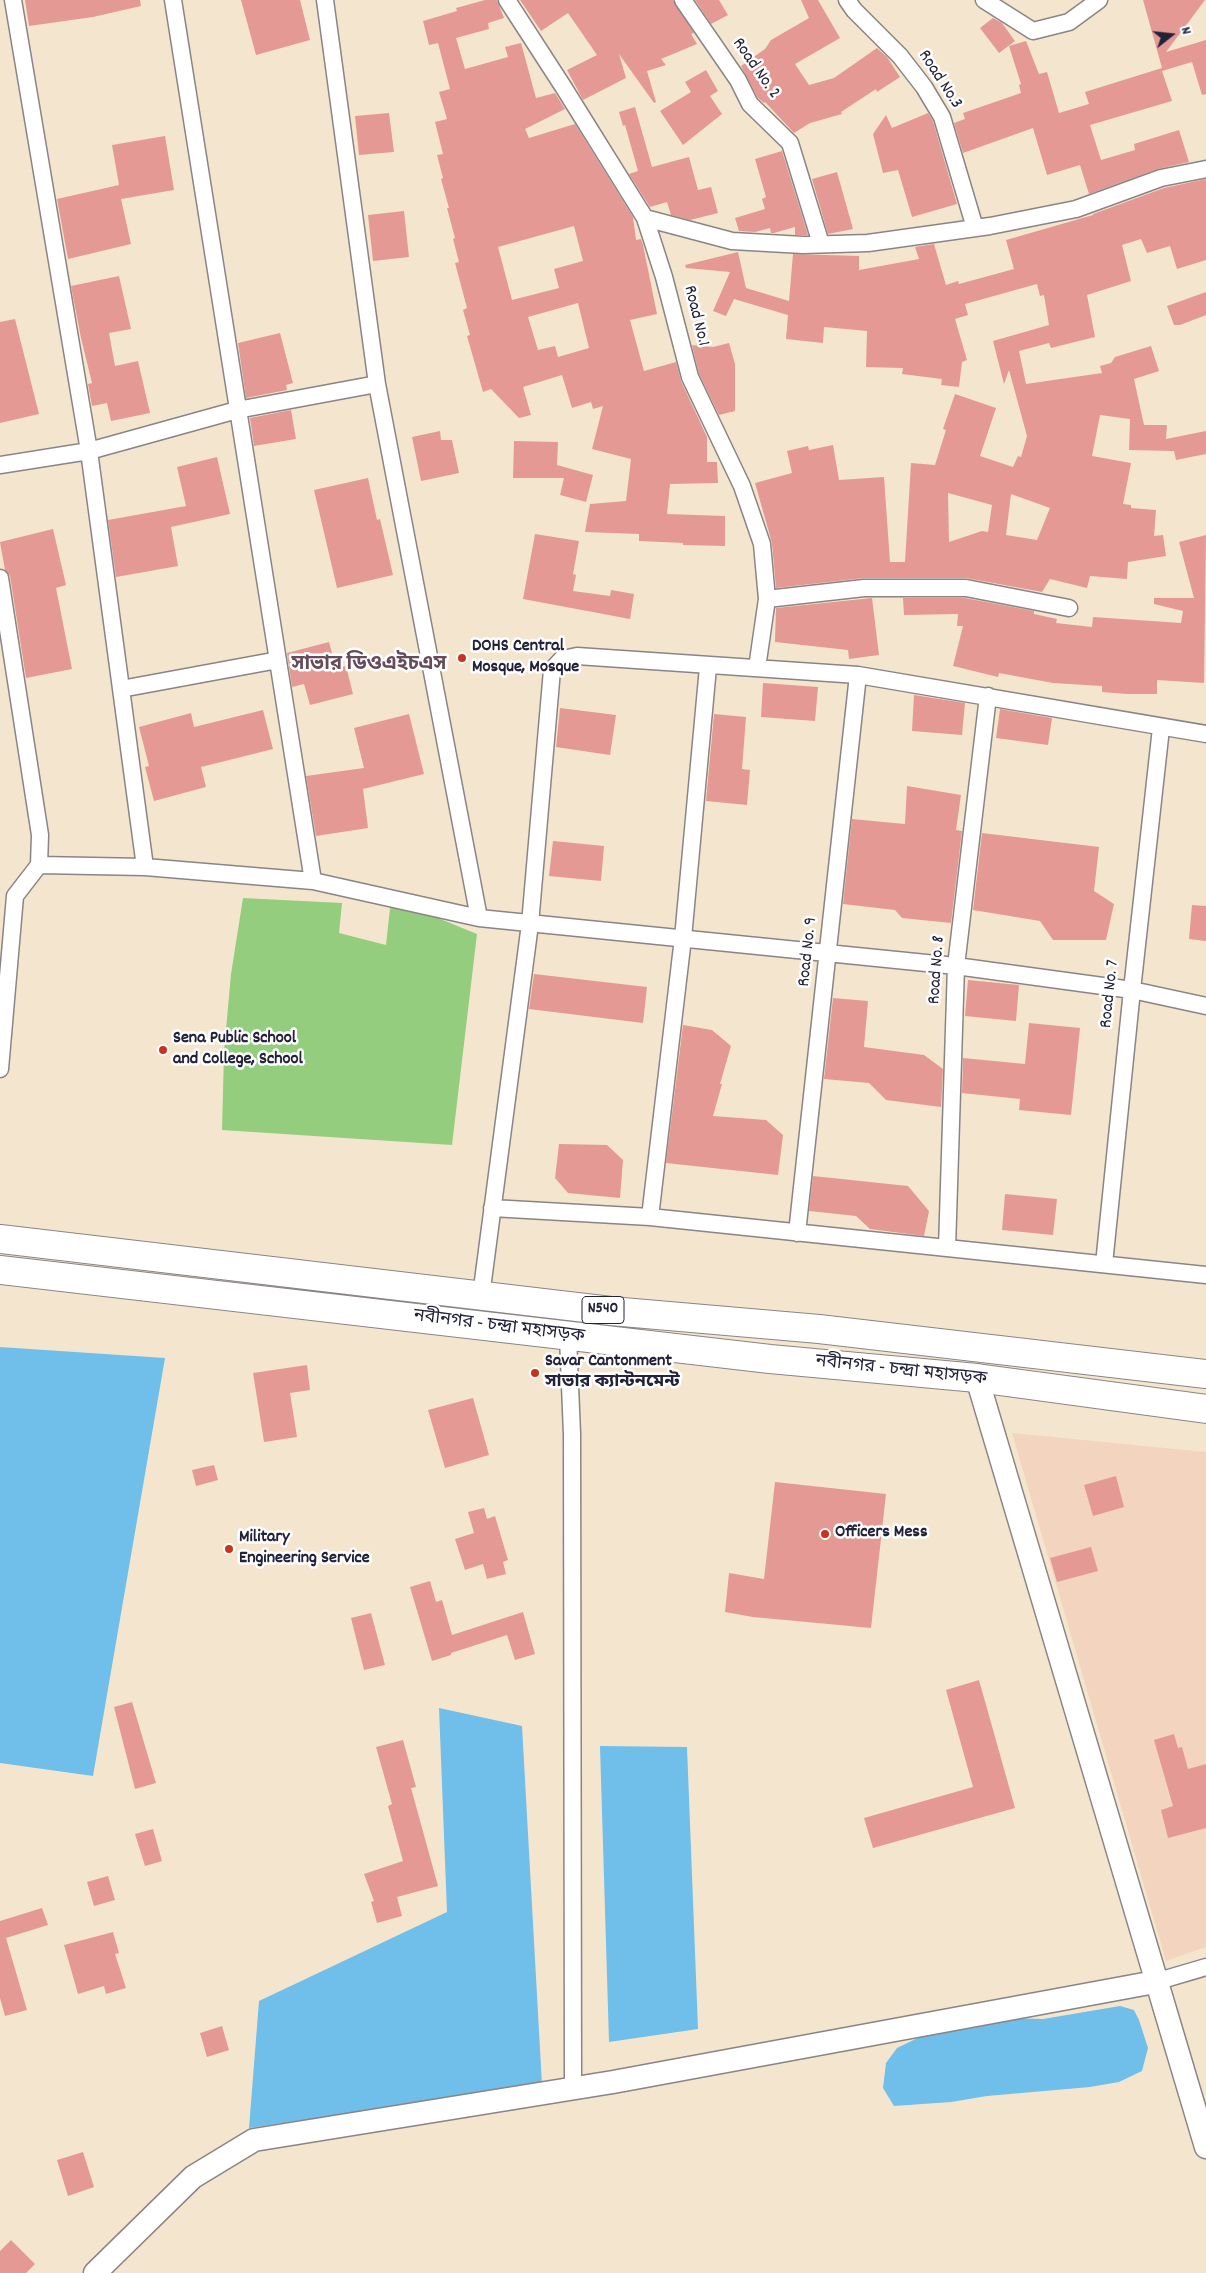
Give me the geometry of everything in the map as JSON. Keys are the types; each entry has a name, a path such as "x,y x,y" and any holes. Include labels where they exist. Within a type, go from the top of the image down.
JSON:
{"highway":[{"name":"নবীনগর - চন্দ্রা মহাসড়ক","path":"0,1239 612,1311 819,1329 1206,1374"},
{"name":"নবীনগর - চন্দ্রা মহাসড়ক","path":"0,1270 495,1326 568,1337 770,1360 977,1378 1206,1409"}],"street":[{"path":"173,0 313,881"},
{"path":"325,0 377,384 479,918"},
{"name":"Road No.1","path":"507,0 645,218 664,277 690,377 742,486 762,544 767,599 757,668"},
{"name":"Road No. 2","path":"683,0 738,80 750,104 790,143 821,244"},
{"name":"Road No.3","path":"847,0 854,10 900,56 924,87 942,117 975,228"},
{"path":"984,0 1033,31 1069,22 1099,0"},
{"path":"9,4 89,452 145,867"},
{"path":"645,218 732,241 821,244 868,243 975,228 1076,209 1161,178 1206,169"},
{"path":"0,465 89,452 237,410 377,384"},
{"path":"0,578 40,835 39,865 15,896 5,951 0,1069"},
{"path":"767,599 864,588 966,588 1069,608"},
{"path":"481,1296 530,924 552,670 562,659 577,656 708,667 757,668 858,675 1206,734"},
{"path":"121,689 278,660"},
{"path":"650,1217 683,938 708,667"},
{"name":"Road No. 9","path":"797,1232 858,675"},
{"name":"Road No. 8","path":"948,1248 956,966 988,696"},
{"name":"Road No. 7","path":"1104,1264 1132,990 1162,728"},
{"path":"39,865 145,867 313,881 479,918 956,966 1132,990 1206,1006"},
{"path":"492,1208 650,1217 1206,1275"},
{"path":"568,1337 572,1434 573,2088"},
{"path":"977,1378 1155,1982 1206,2148"},
{"path":"95,2273 193,2177 254,2140 573,2088 1155,1982 1206,1967"}],"shaded area":[{"path":"1012,1433 1206,1452 1206,1947 1166,1961"}],"green space":[{"path":"243,898 342,903 339,933 386,945 391,899 477,934 452,1145 222,1130 224,1052 231,974"}],"water":[{"path":"0,1347 165,1358 93,1776 0,1763"},
{"path":"439,1708 522,1726 542,2085 249,2128 259,2001 447,1912"},
{"path":"600,1746 687,1747 698,2029 609,2042"},
{"path":"1120,2006 1134,2010 1148,2048 1142,2071 1119,2082 1090,2087 987,2096 951,2102 894,2106 883,2088 886,2063 897,2048 928,2033 1009,2018 1043,2019"}],"building":[{"path":"25,0 140,0 141,6 93,17 29,26"},
{"path":"241,0 300,0 310,40 256,55"},
{"path":"485,0 497,0 504,18 488,23 489,29 456,38 465,69 508,57 505,47 521,43 536,98 555,93 565,109 525,129 529,138 575,124 633,217 636,240 641,239 643,245 657,314 630,320 644,371 676,362 681,381 707,437 707,462 717,462 718,483 670,484 667,514 725,516 725,546 639,541 639,534 585,532 590,504 626,501 631,459 592,449 603,406 593,409 591,402 572,408 562,375 523,387 531,415 519,418 491,389 483,392 467,336 470,335 463,310 467,308 455,263 459,262 453,239 455,238 437,155 443,154 435,122 447,119 439,92 450,89 438,43 429,45 423,21 457,11 456,8","holes":["574,226 583,261 554,269 559,288 512,300 498,247","578,303 589,348 558,357 555,346 538,350 528,317"]},
{"path":"520,0 673,0 694,33 691,34 697,44 661,59 666,65 647,71 656,102 654,103 619,54 626,78 583,100 567,70 597,55 568,13 541,31"},
{"path":"695,0 719,0 728,15 711,24"},
{"path":"801,0 818,0 840,38 795,64 809,85 834,78 877,48 887,57 900,77 877,92 876,89 841,112 842,114 810,123 794,133 765,102 758,98 741,66 765,49 771,40 809,18"},
{"path":"1143,0 1205,0 1166,52 1206,40 1206,94 1202,95 1192,62 1162,71 1172,101 1090,125 1101,160 1135,150 1134,144 1179,130 1189,162 1158,169 1089,194 1080,165 1047,175 1033,128 963,153 954,123 965,119 963,113 1021,93 1019,85 1021,84 1009,46 1026,41 1039,74 1047,72 1059,113 1089,104 1085,92 1162,68"},
{"path":"993,18 1002,23 1015,41 999,53 980,28"},
{"path":"706,70 718,91 710,96 722,114 683,145 660,111 691,92 685,82"},
{"path":"635,107 652,167 689,157 698,190 711,187 718,213 690,220 671,215 667,202 650,207 629,174 638,171 625,125 623,126 619,112"},
{"path":"389,113 394,152 359,155 355,116"},
{"path":"928,113 933,121 957,204 912,217 898,170 883,173 873,134 886,115 892,128"},
{"path":"165,136 174,190 121,199 131,244 68,259 57,199 119,185 112,145"},
{"path":"782,151 808,235 795,235 795,227 774,233 771,233 770,228 755,232 739,231 735,218 765,209 762,199 766,197 755,159"},
{"path":"837,172 853,229 828,234 812,179"},
{"path":"1206,179 1206,260 1177,269 1170,246 1147,253 1141,239 1122,245 1131,281 1087,295 1095,337 1051,348 1049,343 1019,351 1026,384 1102,373 1100,366 1111,363 1115,357 1151,346 1159,371 1134,379 1144,425 1167,425 1166,439 1206,431 1206,454 1176,460 1174,451 1129,450 1130,419 1100,415 1092,456 1131,463 1123,504 1131,505 1131,508 1156,510 1154,536 1163,535 1166,556 1128,562 1127,579 1090,576 1087,588 1050,579 1042,592 966,578 864,578 776,588 772,543 755,483 792,473 787,451 808,446 809,450 833,445 839,480 884,477 890,562 905,562 911,463 935,465 946,430 943,429 955,394 996,408 980,456 1013,467 1018,456 1021,457 1027,436 1009,370 1004,384 993,341 1049,325 1044,295 1040,296 1037,284 965,304 968,315 955,319 967,360 962,362 959,387 941,385 942,379 902,374 903,368 866,367 867,331 824,327 823,343 786,339 788,315 734,299 726,316 713,311 730,272 686,268 685,265 738,252 746,288 789,301 793,254 859,256 859,270 919,259 915,247 934,244 946,285 958,281 959,284 1014,269 1006,240 1093,215 1164,188","holes":["948,493 992,505 988,532 982,531 949,542","1011,494 1050,508 1037,540 1006,535"]},
{"path":"404,211 409,257 373,261 368,215"},
{"path":"119,276 131,329 109,333 115,366 138,361 150,413 111,421 107,403 92,406 88,384 92,383 71,286"},
{"path":"1206,292 1206,315 1180,325 1174,325 1167,306"},
{"path":"15,319 39,414 0,423 0,322"},
{"path":"280,333 293,383 286,385 287,390 246,398 238,343"},
{"path":"729,343 735,364 735,411 719,415 699,374 692,345 713,347"},
{"path":"291,410 296,439 254,446 250,418"},
{"path":"440,431 441,440 452,440 459,473 421,481 412,437"},
{"path":"514,441 558,442 557,465 593,475 586,502 560,495 564,478 513,478"},
{"path":"217,457 230,514 171,527 178,566 116,577 108,520 186,506 177,467"},
{"path":"368,478 377,520 380,519 393,575 337,588 314,490"},
{"path":"53,529 66,585 56,588 72,669 26,678 10,576 5,570 0,542"},
{"path":"535,534 579,541 573,574 576,575 573,591 610,596 611,590 634,594 630,619 523,599"},
{"path":"1206,535 1204,683 1157,680 1157,694 1127,694 1102,692 1102,686 1053,683 999,673 998,677 953,666 963,626 957,626 958,614 904,615 903,598 965,598 1034,611 1034,614 1057,619 1056,623 1092,627 1093,617 1181,623 1183,611 1154,604 1154,598 1194,598 1179,542"},
{"path":"872,598 879,655 849,659 848,650 775,642 776,608"},
{"path":"329,642 336,668 346,666 353,694 310,705 304,684 292,687 287,653"},
{"path":"763,683 818,687 815,721 761,717"},
{"path":"914,695 965,703 962,735 912,731"},
{"path":"560,708 616,715 610,755 556,747"},
{"path":"1000,709 1052,718 1048,745 996,738"},
{"path":"263,710 273,749 201,767 206,787 154,801 145,767 149,766 139,727 191,713 194,727"},
{"path":"409,714 424,774 363,789 368,828 316,836 306,776 364,768 354,728"},
{"path":"714,714 746,717 742,769 750,770 747,805 706,801"},
{"path":"907,786 961,795 956,830 962,831 951,923 902,918 895,910 843,904 852,819 905,824"},
{"path":"982,833 1099,847 1094,891 1114,904 1106,940 1053,940 1040,921 973,910"},
{"path":"553,841 604,846 601,881 549,876"},
{"path":"1192,905 1206,906 1206,941 1189,939"},
{"path":"534,974 647,987 643,1023 529,1009"},
{"path":"968,980 1019,985 1016,1021 965,1016"},
{"path":"833,998 868,1001 864,1047 924,1055 943,1069 941,1107 886,1100 869,1083 824,1079"},
{"path":"1029,1023 1080,1028 1071,1115 1019,1110 1020,1099 962,1093 963,1058 1025,1064"},
{"path":"683,1025 712,1030 731,1046 713,1116 766,1120 783,1135 778,1175 666,1163"},
{"path":"559,1144 607,1145 623,1160 620,1198 568,1193 555,1178"},
{"path":"813,1176 908,1186 929,1211 924,1236 870,1229 856,1216 809,1211"},
{"path":"1005,1194 1057,1199 1053,1235 1002,1230"},
{"path":"307,1365 310,1390 290,1393 297,1437 264,1442 253,1373"},
{"path":"473,1398 489,1455 445,1468 428,1410"},
{"path":"214,1465 218,1480 196,1486 192,1470"},
{"path":"1116,1476 1124,1507 1093,1516 1084,1485"},
{"name":"Officers Mess","path":"775,1482 886,1494 871,1628 753,1617 725,1612 729,1573 764,1579"},
{"path":"484,1508 487,1519 495,1516 508,1560 503,1562 506,1574 487,1579 483,1564 465,1570 455,1539 474,1533 468,1512"},
{"path":"1091,1547 1098,1571 1057,1582 1050,1558"},
{"path":"430,1581 436,1602 442,1600 452,1635 523,1612 535,1654 515,1660 507,1635 432,1661 410,1587"},
{"path":"371,1613 385,1665 364,1670 351,1618"},
{"path":"979,1680 1015,1808 873,1848 864,1818 973,1787 946,1690"},
{"path":"132,1702 156,1783 135,1789 114,1707"},
{"path":"1174,1734 1178,1748 1182,1747 1188,1769 1206,1764 1206,1828 1168,1838 1161,1810 1173,1806 1154,1740"},
{"path":"403,1740 416,1787 411,1788 438,1886 397,1897 402,1916 377,1923 371,1902 374,1901 364,1874 403,1861 388,1806 392,1804 376,1747"},
{"path":"153,1829 162,1861 145,1866 135,1834"},
{"path":"108,1876 115,1900 94,1906 87,1882"},
{"path":"42,1908 48,1925 6,1938 27,2010 5,2016 0,1998 0,1921"},
{"path":"113,1932 119,1953 115,1954 126,1988 106,1994 104,1986 78,1994 64,1945"},
{"path":"222,2026 229,2050 207,2057 200,2033"},
{"path":"83,2152 94,2187 68,2196 57,2160"},
{"path":"11,2240 35,2264 26,2273 0,2273 0,2251"}],"place":[{"name":"DOHS Central Mosque, Mosque","path":"462,658"},
{"name":"Sena Public School and College, School","path":"163,1050"},
{"name":"Savar Cantonment সাভার ক্যান্টনমেন্ট","path":"535,1373"},
{"name":"Officers Mess","path":"825,1534"},
{"name":"Military Engineering Service","path":"229,1549"}],"district":[{"name":"সাভার ডিওএইচএস","path":"369,666"}]}
